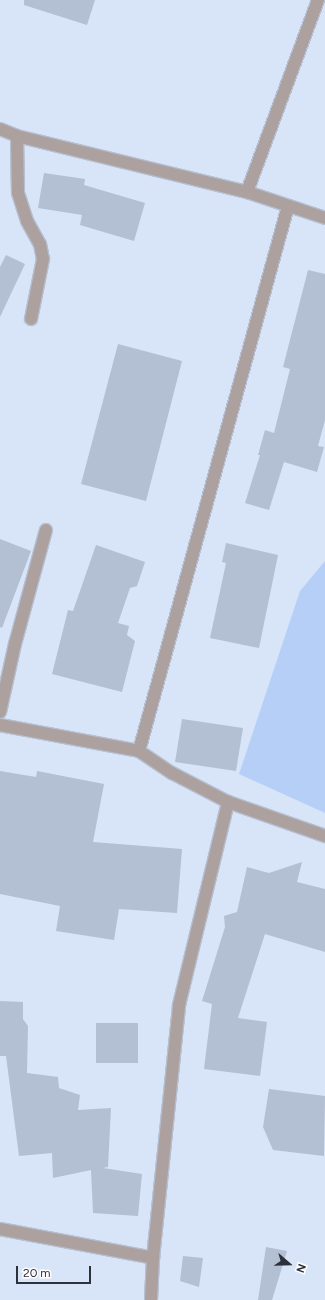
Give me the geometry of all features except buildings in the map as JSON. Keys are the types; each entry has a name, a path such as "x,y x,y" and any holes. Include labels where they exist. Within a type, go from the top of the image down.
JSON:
{"street":[{"path":"247,192 318,0"},
{"path":"0,129 16,136 247,192 325,218"},
{"path":"16,136 18,193 27,222 40,244 43,259 31,319"},
{"path":"139,751 288,206"},
{"path":"0,712 15,644 46,530"},
{"path":"0,725 139,751 172,773 228,802 325,836"},
{"path":"151,1300 153,1258 179,1005 228,802"},
{"path":"0,1229 153,1258"}],"shaded area":[{"path":"325,561 325,813 239,774 300,591"}]}
